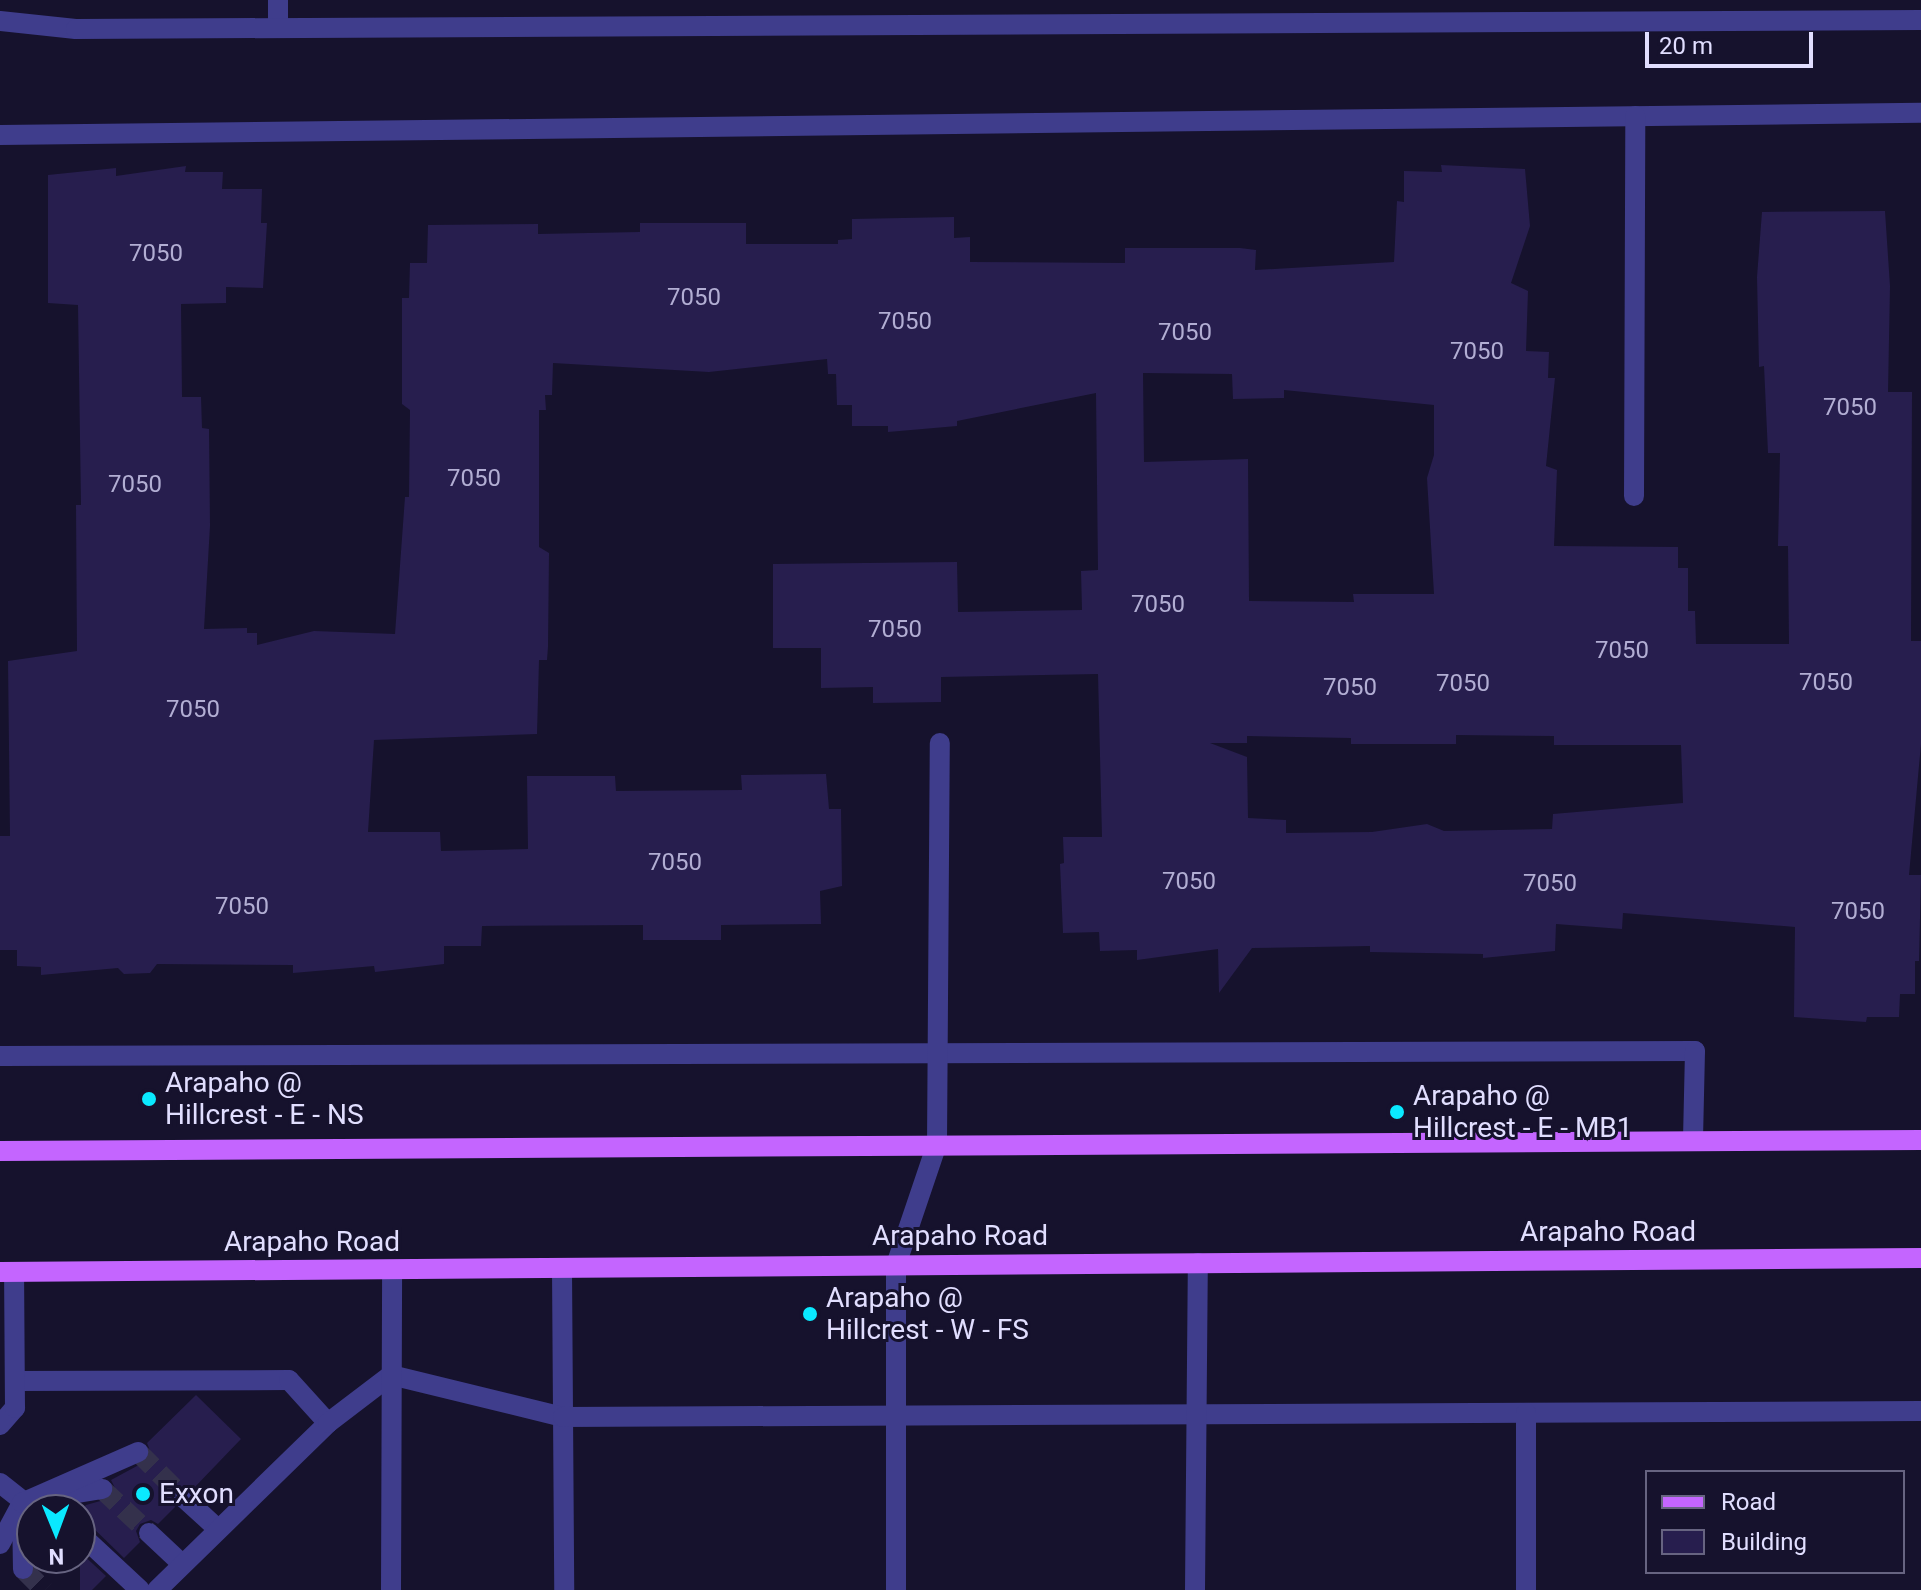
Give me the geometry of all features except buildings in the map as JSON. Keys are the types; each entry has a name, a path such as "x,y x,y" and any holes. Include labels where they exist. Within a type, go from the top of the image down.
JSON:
{"main road":[{"path":"0,1151 1921,1140"},
{"name":"Arapaho Road","path":"7,1272 1921,1258"}],"lane":[{"path":"278,0 278,28"},
{"path":"0,21 76,29 1921,20"},
{"path":"0,135 1921,113"},
{"path":"1634,496 1635,116"},
{"path":"896,1590 896,1265 937,1144 940,743"},
{"path":"0,1056 1695,1051 1693,1141"},
{"path":"1195,1590 1198,1263"},
{"path":"562,1269 564,1590"},
{"path":"391,1590 392,1270"},
{"path":"0,1425 15,1408 7,1272"},
{"path":"391,1375 563,1417 1921,1411"},
{"path":"157,1590 328,1423 391,1375"},
{"path":"15,1381 289,1380 328,1423"},
{"path":"1526,1413 1526,1590"},
{"path":"54,1494 138,1452"},
{"path":"0,1483 16,1495"},
{"path":"81,1494 102,1489"},
{"path":"184,1498 218,1529"},
{"path":"0,1544 16,1524"},
{"path":"0,1561 16,1532"},
{"path":"149,1533 182,1564"},
{"path":"96,1549 140,1590"}],"tunnel":[{"path":"138,1452 184,1498"},
{"path":"102,1489 149,1533"},
{"path":"28,1574 44,1590"}],"place":[{"name":"Arapaho @ Hillcrest - E - NS","path":"149,1099"},
{"name":"Arapaho @ Hillcrest - E - MB1","path":"1397,1112"},
{"name":"Arapaho @ Hillcrest - W - FS","path":"810,1314"},
{"name":"Exxon","path":"143,1494"}]}
